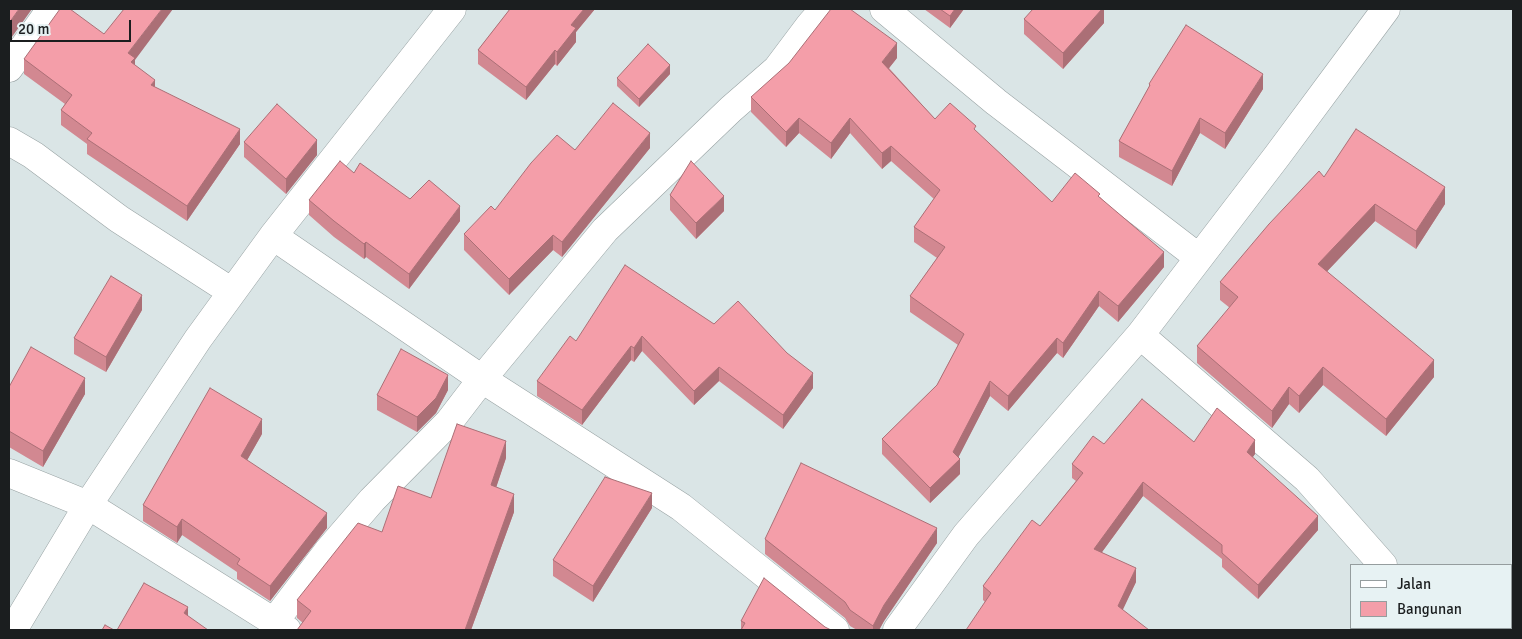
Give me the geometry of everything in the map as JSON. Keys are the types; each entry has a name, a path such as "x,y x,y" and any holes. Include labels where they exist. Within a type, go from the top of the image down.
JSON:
{"street":[{"path":"9,66 51,9"},
{"path":"13,630 88,505 198,340 273,236 452,9"},
{"path":"9,473 88,505 280,626 328,550 372,500 449,422 482,379 605,230 731,109 778,69 824,9"},
{"path":"884,9 996,102 1198,258"},
{"path":"897,630 966,535 1140,335 1278,156 1386,9"},
{"path":"9,141 33,156 119,219 232,292"},
{"path":"273,236 482,379 681,507 835,630"},
{"path":"1140,335 1307,479 1382,564"}],"building":[{"path":"9,9 19,9 9,23"},
{"path":"60,9 70,9 104,34 124,9 162,9 128,53 135,58 131,62 155,80 151,85 240,129 187,206 87,139 92,133 61,110 72,95 24,59"},
{"path":"510,9 584,9 571,25 576,28 557,52 555,50 526,87 478,50"},
{"path":"831,9 850,9 897,43 882,62 935,119 950,103 976,126 974,129 1052,202 1075,173 1100,194 1098,196 1164,252 1118,306 1099,291 1063,343 1057,338 1008,396 990,381 953,452 960,459 930,488 882,439 937,385 964,334 910,296 945,247 914,227 940,190 891,146 882,153 850,118 831,143 799,118 786,132 751,97 789,63"},
{"path":"940,9 955,9 950,16"},
{"path":"1033,9 1102,9 1063,53 1024,19"},
{"path":"1186,25 1263,74 1225,133 1200,118 1172,171 1119,141 1149,84"},
{"path":"648,44 670,65 639,99 617,78"},
{"path":"613,103 650,133 562,242 553,235 509,279 464,234 491,206 495,210 531,163 557,135 575,150"},
{"path":"277,104 317,140 286,179 244,142"},
{"path":"1356,129 1445,187 1416,231 1375,204 1318,264 1434,360 1386,419 1323,367 1299,396 1289,387 1272,411 1197,346 1238,297 1220,282 1269,224 1319,171 1324,177"},
{"path":"340,161 354,173 360,163 410,199 429,180 460,206 409,274 366,242 364,244 309,200"},
{"path":"691,161 724,196 696,223 670,195"},
{"path":"625,265 714,324 738,301 787,353 813,373 783,415 719,367 694,391 642,336 634,348 631,346 582,410 537,381 570,336 576,341"},
{"path":"111,276 142,295 106,357 74,338"},
{"path":"31,347 85,378 43,451 9,431 9,387"},
{"path":"401,349 448,375 436,398 417,417 377,395"},
{"path":"210,388 262,419 241,456 327,513 270,586 237,564 240,559 182,519 177,527 143,505"},
{"path":"1142,399 1194,442 1217,408 1255,440 1247,452 1318,516 1258,585 1222,553 1222,545 1143,482 1094,549 1136,568 1118,606 1149,630 966,630 991,593 983,586 1032,520 1040,526 1083,473 1072,464 1093,436 1104,444"},
{"path":"457,424 506,441 491,485 514,494 465,630 297,630 311,611 297,600 358,523 382,532 398,486 431,498"},
{"path":"801,463 937,528 884,605 873,626 850,610 845,602 765,539"},
{"path":"605,477 652,493 593,586 553,560"},
{"path":"764,578 831,630 741,630 745,623 741,621"},
{"path":"144,583 188,607 184,613 208,630 117,630"},
{"path":"105,625 114,630 102,630"},
{"path":"1418,629 1419,630 1386,630"}]}
